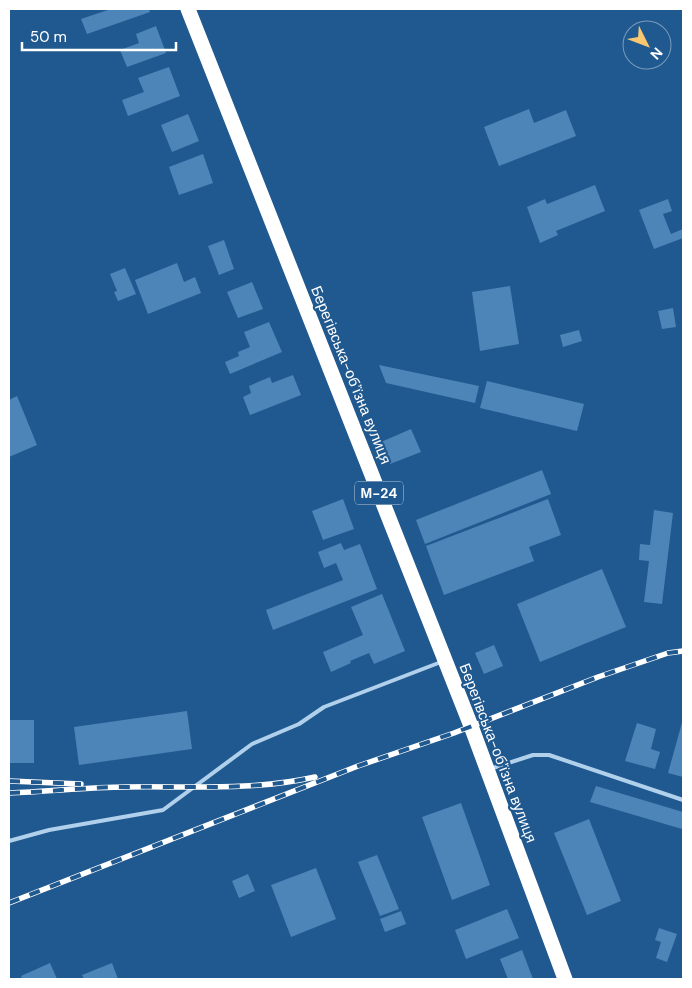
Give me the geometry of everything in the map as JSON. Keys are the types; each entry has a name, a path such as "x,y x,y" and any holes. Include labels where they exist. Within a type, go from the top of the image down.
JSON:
{"highway":[{"name":"Берегівська-обʼїзна вулиця","path":"188,9 445,660 565,979"}],"lane":[{"path":"9,841 53,829 164,810 252,744 299,724 324,707 445,660"},
{"path":"487,771 527,756 549,755 683,800"}],"building":[{"path":"111,9 149,9 150,12 87,34 81,19"},
{"path":"156,26 166,53 127,67 120,50 139,43 136,34"},
{"path":"169,67 180,96 128,116 122,100 144,92 138,78"},
{"path":"529,109 534,123 566,110 576,136 499,166 484,127"},
{"path":"188,114 199,141 172,152 161,125"},
{"path":"203,154 213,183 179,195 169,167"},
{"path":"595,185 605,211 556,231 558,235 540,243 527,207 545,199 547,204"},
{"path":"668,199 672,211 663,214 671,234 683,229 683,238 654,249 639,210"},
{"path":"224,240 234,269 219,275 208,246"},
{"path":"177,263 184,282 195,277 201,293 148,314 135,280"},
{"path":"125,268 136,294 118,301 114,292 117,291 110,274"},
{"path":"252,282 263,309 238,318 227,292"},
{"path":"510,286 519,344 480,351 472,292"},
{"path":"673,308 676,327 662,329 658,311"},
{"path":"269,322 282,352 230,374 225,362 239,356 238,352 250,347 244,332"},
{"path":"579,330 582,341 563,347 560,335"},
{"path":"379,365 479,386 475,403 386,383"},
{"path":"293,375 301,395 250,415 243,397 251,393 249,386 270,377 272,383"},
{"path":"487,381 584,404 577,431 480,408"},
{"path":"17,396 37,445 9,457 9,400"},
{"path":"411,429 421,452 390,464 381,442"},
{"path":"542,470 551,494 425,544 416,520"},
{"path":"343,499 354,529 323,540 312,511"},
{"path":"548,499 561,535 529,547 534,561 444,595 426,546"},
{"path":"654,510 673,513 662,604 644,602 649,561 639,560 640,544 650,545"},
{"path":"341,543 344,550 360,544 377,589 273,630 266,610 343,580 336,563 324,568 318,552"},
{"path":"602,569 626,627 540,662 517,604"},
{"path":"382,594 405,651 374,664 369,653 331,672 323,652 363,635 351,607"},
{"path":"494,645 503,666 484,674 475,653"},
{"path":"187,711 192,749 79,765 74,727"},
{"path":"683,719 683,777 668,773"},
{"path":"9,720 34,720 34,763 9,763"},
{"path":"637,723 656,729 651,749 660,752 655,769 625,761"},
{"path":"596,786 683,812 682,829 590,802"},
{"path":"461,803 490,885 452,900 422,817"},
{"path":"589,819 621,901 587,915 554,833"},
{"path":"377,855 399,909 380,916 358,862"},
{"path":"316,868 336,919 291,937 271,885"},
{"path":"248,874 255,891 239,898 232,881"},
{"path":"507,909 519,938 466,959 455,930"},
{"path":"401,911 406,924 385,932 380,919"},
{"path":"659,928 677,934 667,962 656,958 661,942 655,940"},
{"path":"522,950 533,979 508,979 500,959"},
{"path":"50,963 57,979 22,979 21,976"},
{"path":"112,963 118,979 84,979 82,975"}],"railway":[{"path":"9,903 358,766 454,733 598,677 668,653 683,651"},
{"path":"9,793 111,787 245,786 315,777"},
{"path":"9,781 81,784"}]}
